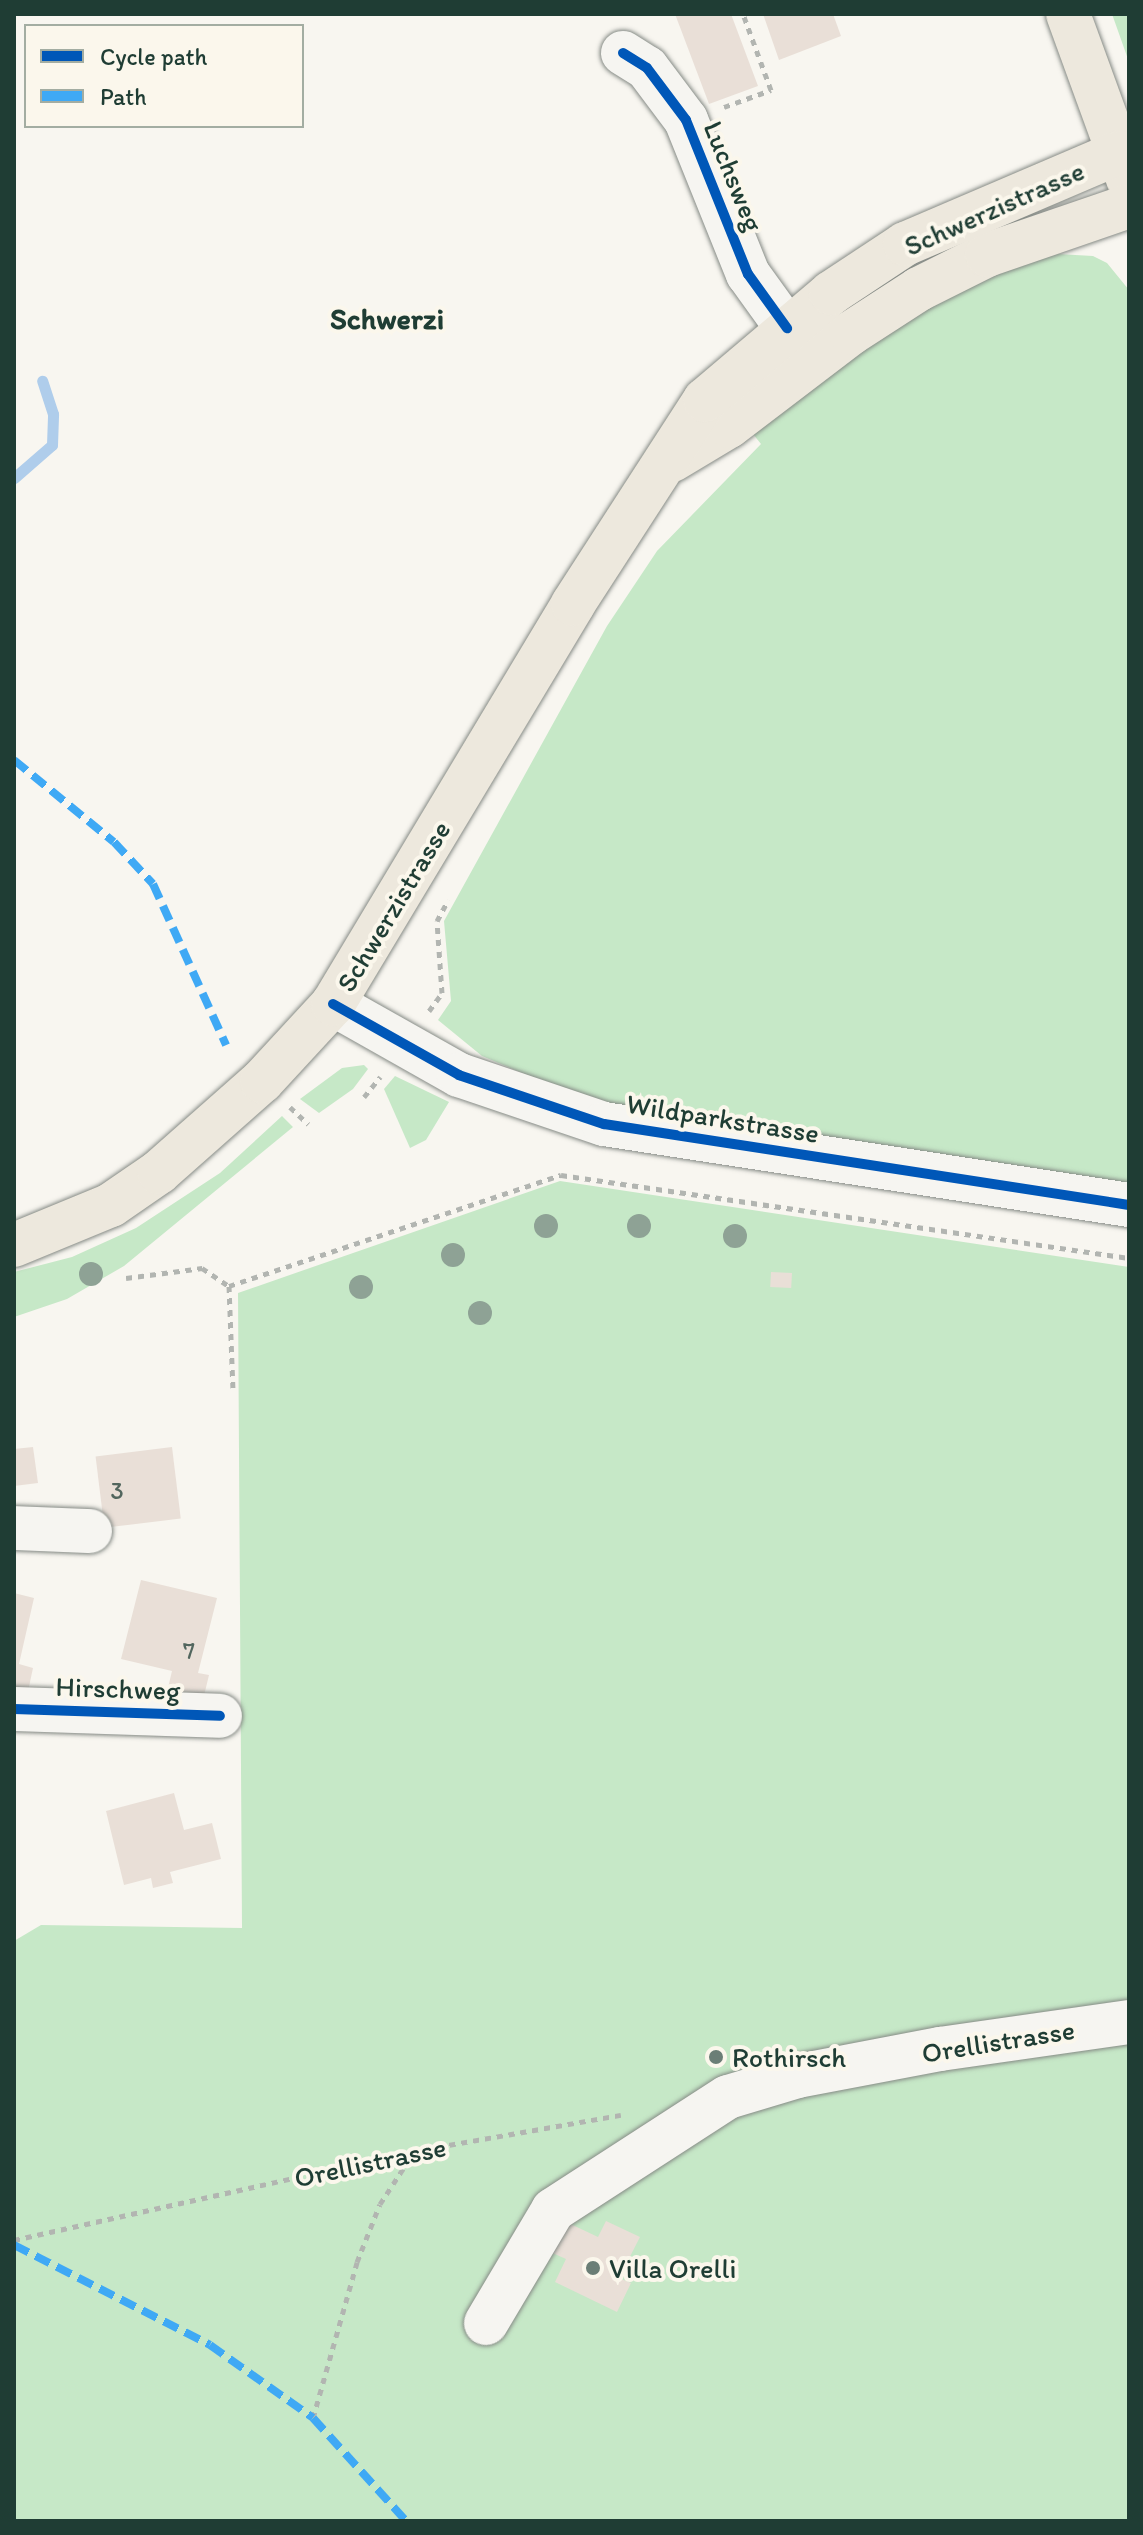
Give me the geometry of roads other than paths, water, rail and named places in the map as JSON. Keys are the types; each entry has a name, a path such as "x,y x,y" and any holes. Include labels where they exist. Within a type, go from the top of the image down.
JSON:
{"main road":[{"path":"1068,14 1124,167"},
{"name":"Schwerzistrasse","path":"14,1245 111,1205 159,1172 262,1081 333,1004 573,604 705,400 787,328 905,244 1124,167"},
{"name":"Schwerzistrasse","path":"667,463 729,426 814,361 919,289 974,262 1129,206"},
{"path":"787,328 814,361"}],"street":[{"name":"Luchsweg","path":"623,53 647,68 686,120 748,274 787,328"},
{"name":"Wildparkstrasse","path":"333,1004 459,1075 604,1124 1129,1205"},
{"path":"14,1528 90,1531"},
{"name":"Hirschweg","path":"14,1709 220,1716"},
{"name":"Orellistrasse","path":"486,2323 553,2210 685,2128 728,2097 798,2076 1038,2031 1129,2022"}],"waterway":[{"path":"14,478 52,445 53,414 42,381"}],"place":[{"name":"Rothirsch","path":"716,2057"},
{"name":"Villa Orelli","path":"593,2268"}],"district":[{"name":"Schwerzi","path":"387,319"}]}
